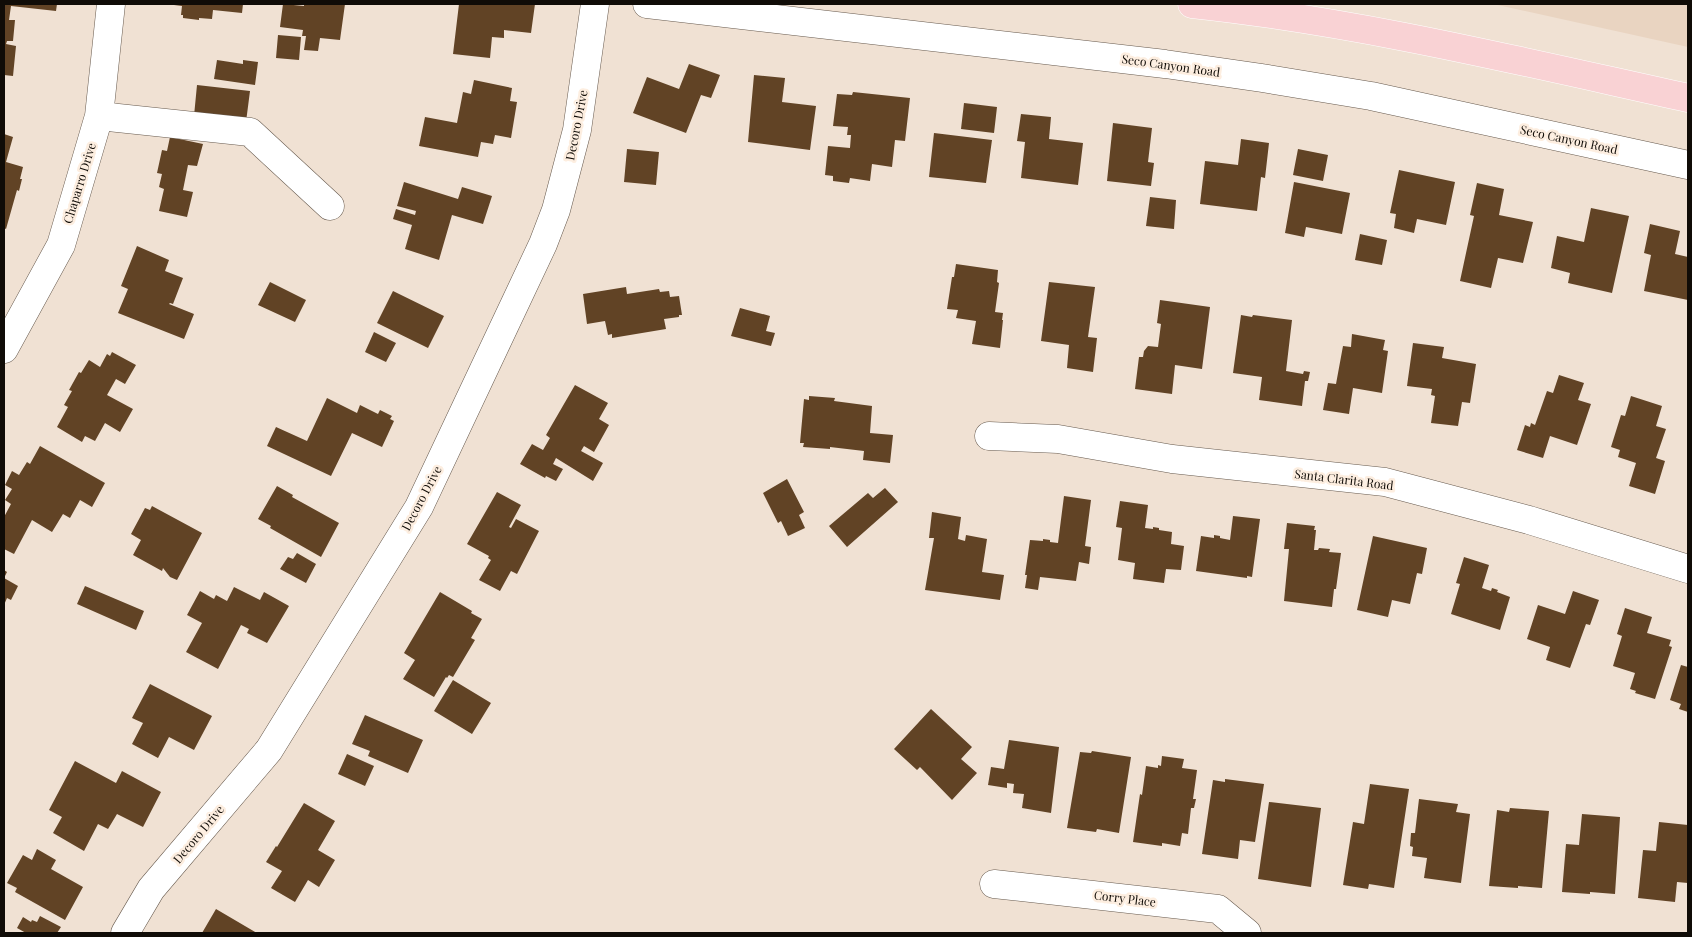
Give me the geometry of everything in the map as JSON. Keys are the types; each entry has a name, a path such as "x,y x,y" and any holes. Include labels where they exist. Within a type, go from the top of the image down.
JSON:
{"main road":[{"path":"1192,4 1255,8 1362,28 1444,44 1688,98"}],"street":[{"name":"Chaparro Drive","path":"4,349 61,245 100,116 111,4"},
{"name":"Decoro Drive","path":"125,933 151,888 269,750 419,507 543,244 556,210 577,130 595,4"},
{"name":"Seco Canyon Road","path":"647,4 1165,64 1262,78 1371,96 1688,165"},
{"path":"100,116 250,132 330,206"},
{"name":"Santa Clarita Road","path":"989,436 1058,439 1172,459 1386,482 1529,520 1688,569"},
{"name":"Corry Place","path":"994,884 1218,909 1247,933"}],"shaded area":[{"path":"1493,4 1688,4 1688,47"}],"building":[{"path":"4,4 57,4 56,11 11,6 9,20 15,20 13,41 7,41 6,44 16,46 13,76 4,75"},
{"path":"174,4 243,4 242,13 213,10 212,19 199,18 199,20 183,18 183,15 181,15 182,6"},
{"path":"283,4 304,6 304,4 345,4 340,40 320,38 318,51 304,50 306,36 302,36 303,30 280,27"},
{"path":"459,4 535,4 531,33 504,30 504,38 492,37 490,58 453,54"},
{"path":"278,35 301,37 299,60 276,58"},
{"path":"217,60 243,64 243,60 258,62 255,85 214,79"},
{"path":"689,64 720,75 711,98 701,95 686,133 633,113 647,77 679,89"},
{"path":"754,75 785,78 782,102 816,106 810,150 748,142"},
{"path":"474,80 512,88 510,101 517,102 511,138 495,135 493,144 481,142 478,157 419,146 425,117 457,123 463,92 471,94"},
{"path":"197,85 250,91 246,122 194,116"},
{"path":"853,92 910,98 905,141 895,140 892,167 872,164 870,181 850,178 849,183 833,181 833,176 825,175 828,146 850,148 851,135 847,135 848,127 833,126 837,94 852,95"},
{"path":"964,103 997,107 994,133 961,129"},
{"path":"1021,114 1051,117 1049,139 1083,143 1078,185 1021,178 1025,142 1017,141"},
{"path":"1113,123 1152,128 1148,162 1154,163 1151,186 1107,181"},
{"path":"934,133 992,140 986,183 929,177"},
{"path":"4,134 13,137 6,162 23,167 19,191 17,190 6,229 4,228"},
{"path":"170,137 203,144 197,166 188,165 183,190 193,192 187,217 159,211 164,189 159,187 162,174 157,173 162,150 167,151"},
{"path":"1241,139 1269,143 1265,178 1261,177 1257,211 1200,204 1205,161 1238,165"},
{"path":"627,149 659,152 656,185 624,182"},
{"path":"1298,149 1328,155 1323,181 1293,175"},
{"path":"1399,170 1455,182 1446,225 1417,219 1414,233 1394,228 1396,214 1390,213"},
{"path":"404,182 458,199 462,187 492,196 483,224 452,215 439,260 405,249 412,225 393,219 396,209 415,215 416,211 397,206"},
{"path":"1294,182 1350,193 1342,234 1306,227 1304,237 1285,233"},
{"path":"1477,183 1504,189 1499,215 1533,222 1523,263 1498,258 1491,288 1460,281 1474,216 1470,215"},
{"path":"1150,197 1176,200 1174,229 1146,226"},
{"path":"1591,208 1629,216 1612,293 1568,283 1570,273 1551,268 1557,236 1584,242"},
{"path":"1650,224 1680,231 1675,254 1688,257 1688,300 1644,291 1651,255 1644,253"},
{"path":"1360,234 1387,240 1382,265 1355,260"},
{"path":"137,246 169,260 165,271 183,278 173,304 169,304 194,314 184,339 118,313 128,289 121,286"},
{"path":"956,264 998,270 997,282 999,283 995,312 1003,313 1000,348 972,344 976,321 956,318 958,310 947,309"},
{"path":"270,282 306,300 295,322 258,305"},
{"path":"1049,282 1095,287 1088,337 1097,338 1093,372 1067,368 1069,345 1041,341"},
{"path":"626,287 627,294 659,289 660,292 669,291 670,297 679,296 682,315 664,319 666,329 612,338 612,334 608,335 605,321 587,324 583,294"},
{"path":"393,291 444,316 428,348 377,323"},
{"path":"1160,300 1210,307 1202,369 1175,365 1172,394 1135,389 1139,357 1143,357 1144,351 1148,346 1158,347 1161,324 1157,323"},
{"path":"740,308 770,316 766,331 775,333 771,346 731,336"},
{"path":"1241,315 1292,320 1286,371 1303,374 1304,371 1310,372 1308,381 1305,381 1302,406 1259,400 1262,377 1233,373"},
{"path":"374,332 396,343 386,362 365,352"},
{"path":"1352,334 1385,340 1383,350 1388,351 1382,393 1353,388 1349,414 1323,410 1328,383 1336,384 1343,346 1351,347"},
{"path":"1413,343 1444,347 1442,358 1476,364 1470,403 1462,402 1458,426 1431,423 1435,396 1431,395 1432,389 1407,386"},
{"path":"112,352 136,365 125,384 116,379 107,395 133,409 120,432 105,423 95,441 85,436 82,442 57,427 68,407 64,405 72,391 69,390 79,372 81,373 89,360 100,367 107,354 110,356"},
{"path":"1559,375 1584,383 1578,400 1591,404 1577,445 1550,436 1543,458 1517,450 1525,425 1530,427 1531,423 1535,425 1547,391 1553,393"},
{"path":"575,385 608,403 599,419 609,425 594,452 584,446 581,451 603,463 593,481 556,458 553,464 563,469 556,481 546,476 545,478 520,464 532,444 543,450 550,438 546,435"},
{"path":"809,396 835,398 834,401 872,406 870,433 893,435 890,463 863,460 864,451 830,447 830,449 803,447 804,443 800,443 804,399 809,400"},
{"path":"1631,396 1662,406 1656,426 1666,429 1656,458 1665,461 1655,494 1629,486 1636,463 1618,457 1620,450 1611,447 1621,415 1625,416"},
{"path":"327,398 357,413 360,405 378,414 380,410 392,416 390,419 394,421 382,447 352,433 331,476 267,446 276,427 307,441"},
{"path":"40,446 105,483 92,507 80,500 70,518 63,514 52,532 32,520 14,554 4,549 4,517 11,504 5,500 12,489 5,485 12,471 19,475 27,462 30,464"},
{"path":"787,479 804,512 799,515 805,528 788,536 781,521 778,523 763,493"},
{"path":"277,486 293,495 292,497 339,523 321,557 270,528 271,526 258,519"},
{"path":"885,488 898,502 847,547 829,526 868,493 873,498"},
{"path":"497,492 521,505 509,527 511,528 516,519 539,531 517,574 511,571 500,591 479,580 491,560 488,558 489,556 467,544"},
{"path":"1064,496 1091,500 1085,546 1091,547 1089,564 1079,562 1076,581 1040,577 1038,590 1025,588 1030,540 1043,541 1043,539 1058,543"},
{"path":"1120,501 1148,505 1145,528 1153,529 1153,527 1172,532 1171,544 1184,546 1181,570 1166,569 1164,583 1133,579 1135,563 1118,560 1122,528 1116,527"},
{"path":"152,506 202,533 177,580 170,577 163,568 162,571 133,555 141,540 131,534 145,508 150,510"},
{"path":"932,512 961,517 958,539 965,541 966,535 987,539 982,572 1004,575 1000,600 925,590 934,538 929,538"},
{"path":"1233,516 1260,519 1252,577 1247,576 1247,578 1196,571 1201,536 1214,538 1214,535 1230,540"},
{"path":"1287,523 1315,526 1314,550 1319,548 1330,549 1329,552 1341,553 1332,607 1284,601 1289,549 1284,549"},
{"path":"1373,536 1427,548 1422,574 1417,573 1410,604 1392,600 1388,617 1357,610"},
{"path":"297,553 316,564 306,583 280,569 288,557 293,559"},
{"path":"1464,557 1489,565 1482,588 1491,591 1492,588 1510,597 1500,630 1451,614 1460,584 1456,583"},
{"path":"4,578 18,586 11,600 7,598 4,605"},
{"path":"85,586 144,611 136,630 77,604"},
{"path":"234,587 260,600 264,592 289,606 267,643 247,633 249,629 241,625 218,669 186,652 202,623 187,615 200,591 214,599 216,595 227,601"},
{"path":"1573,591 1599,600 1590,625 1586,624 1570,668 1546,660 1550,647 1527,639 1538,605 1565,614"},
{"path":"440,592 482,619 471,638 475,640 453,677 449,675 446,677 434,697 403,679 415,660 404,653"},
{"path":"1625,608 1652,617 1647,633 1671,640 1669,646 1672,647 1655,699 1635,693 1636,691 1630,689 1635,673 1613,666 1622,636 1617,634"},
{"path":"1681,665 1688,667 1688,712 1679,709 1681,704 1670,700"},
{"path":"453,680 491,703 472,734 434,711"},
{"path":"150,684 212,716 194,750 169,737 158,758 132,744 143,723 132,718"},
{"path":"931,709 972,747 961,759 977,773 952,800 920,767 917,770 894,749"},
{"path":"365,715 423,740 408,773 368,756 370,751 352,744"},
{"path":"1009,740 1059,747 1051,813 1022,808 1024,794 1013,793 1014,784 1007,783 1007,788 988,785 991,767 1004,769"},
{"path":"1092,751 1131,757 1119,833 1097,829 1096,832 1067,828 1080,752 1091,753"},
{"path":"347,754 374,766 365,786 338,774"},
{"path":"1162,756 1184,759 1182,768 1197,770 1193,799 1196,799 1194,808 1191,808 1188,834 1182,833 1180,846 1162,843 1162,846 1133,842 1146,766 1158,768 1158,765 1161,766"},
{"path":"75,761 116,783 122,771 161,792 143,827 117,814 108,829 98,824 84,851 53,833 62,817 49,810"},
{"path":"1225,779 1264,784 1255,842 1240,840 1238,859 1202,854 1213,780 1225,782"},
{"path":"1370,784 1409,789 1394,888 1369,884 1368,889 1343,885 1353,822 1364,824"},
{"path":"1419,799 1458,804 1456,812 1470,814 1461,883 1424,878 1427,858 1412,856 1413,847 1410,846 1411,833 1415,833"},
{"path":"1269,802 1321,808 1311,887 1258,879"},
{"path":"304,803 335,821 318,850 335,860 319,887 308,880 295,902 271,888 282,871 266,862"},
{"path":"1510,808 1549,811 1542,888 1489,886 1497,810 1509,812"},
{"path":"1582,814 1620,817 1615,894 1562,892 1566,844 1579,845"},
{"path":"1659,822 1688,825 1688,883 1677,882 1675,902 1638,898 1643,850 1656,851"},
{"path":"37,849 56,860 51,869 83,887 65,920 15,892 17,888 7,883 23,855 32,860"},
{"path":"216,909 257,933 202,933"},
{"path":"40,916 61,927 57,933 26,933 17,928 23,917 31,922 32,920 37,922"}]}
